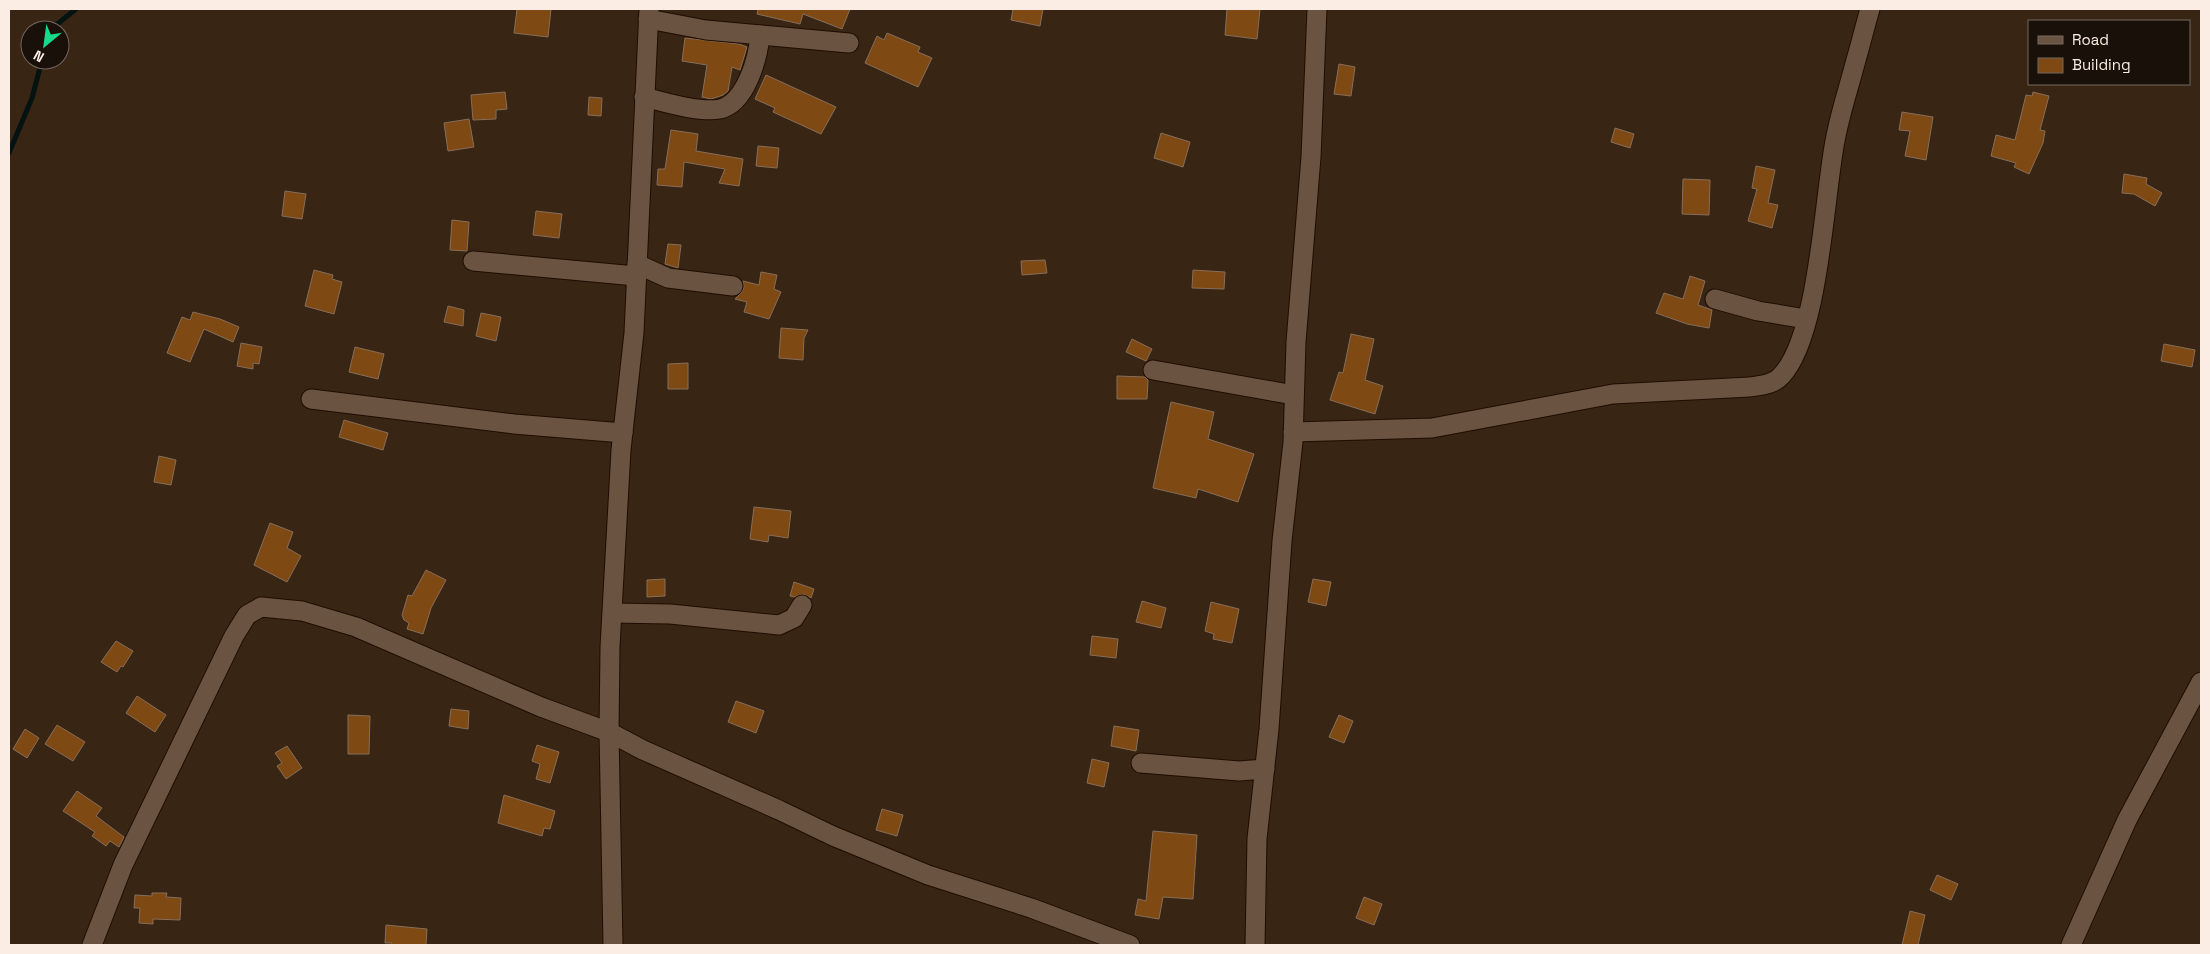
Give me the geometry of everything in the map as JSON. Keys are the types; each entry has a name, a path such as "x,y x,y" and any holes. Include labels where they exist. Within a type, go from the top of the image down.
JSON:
{"street":[{"path":"1255,945 1257,839 1265,769 1282,541 1293,432 1296,342 1311,156 1317,9"},
{"path":"1293,432 1432,428 1580,402 1613,394 1750,387 1771,383 1781,376 1798,347 1806,319 1820,251 1828,177 1838,125 1843,101 1870,9"},
{"path":"613,945 609,732 613,613 623,433 634,333 648,14 706,30 849,43"},
{"path":"644,97 698,108 719,109 731,103 751,74 758,55 760,35"},
{"path":"473,261 636,270 668,278 734,286"},
{"path":"1715,299 1758,311 1806,319"},
{"path":"1153,370 1254,389 1294,394"},
{"path":"311,399 514,424 623,433"},
{"path":"613,613 670,614 779,625 794,618 802,605"},
{"path":"92,945 123,865 234,636 247,615 261,607 302,611 356,627 541,707 609,732 643,750 833,836 928,875 1031,908 1130,945"},
{"path":"2071,945 2127,820 2201,682"},
{"path":"1140,763 1239,771 1265,769"}],"building":[{"path":"517,9 551,9 548,37 514,33"},
{"path":"758,9 850,9 842,29 803,14 800,24 757,14"},
{"path":"1013,9 1043,9 1040,26 1011,20"},
{"path":"1227,9 1260,9 1257,39 1225,35"},
{"path":"887,33 920,47 918,52 932,58 918,87 865,63 877,36 884,40"},
{"path":"685,38 739,44 747,47 740,70 732,67 728,91 723,95 711,99 702,97 707,65 682,61"},
{"path":"1339,64 1355,67 1351,96 1334,94"},
{"path":"766,75 836,107 821,134 773,112 775,108 755,99"},
{"path":"505,92 507,109 496,110 496,119 473,120 471,95"},
{"path":"2033,92 2049,96 2040,130 2045,131 2043,143 2029,174 2014,167 2016,163 1991,156 1996,135 2015,140 2026,95 2032,96"},
{"path":"589,97 602,98 601,116 588,115"},
{"path":"1902,112 1933,117 1926,160 1905,156 1910,131 1899,130"},
{"path":"469,119 474,147 448,151 444,123"},
{"path":"1615,128 1634,134 1630,148 1611,142"},
{"path":"671,130 698,134 696,151 743,159 739,186 719,183 725,169 684,162 682,187 657,185 658,169 665,169"},
{"path":"1161,133 1190,142 1183,167 1154,158"},
{"path":"758,146 779,148 777,168 756,166"},
{"path":"1756,166 1775,170 1768,203 1778,205 1772,228 1748,221 1757,189 1752,188"},
{"path":"2124,174 2147,178 2146,184 2162,193 2155,206 2134,194 2122,193"},
{"path":"1683,179 1710,180 1709,215 1682,214"},
{"path":"285,191 306,194 302,219 282,216"},
{"path":"536,211 562,214 559,238 533,235"},
{"path":"452,220 469,222 467,251 450,250"},
{"path":"668,244 681,245 678,268 665,264"},
{"path":"1045,260 1047,273 1022,275 1021,261"},
{"path":"314,270 333,275 332,279 342,282 334,314 305,306"},
{"path":"1193,270 1225,272 1224,289 1192,288"},
{"path":"761,272 777,275 774,289 781,292 769,319 744,312 747,302 735,299 742,292 744,287 743,281 759,285"},
{"path":"1690,276 1705,281 1698,305 1712,310 1709,328 1687,324 1656,313 1664,293 1683,299"},
{"path":"448,306 464,310 463,326 444,322"},
{"path":"193,312 220,319 239,327 233,342 204,329 190,362 167,353 182,317 190,320"},
{"path":"481,313 501,317 496,341 476,336"},
{"path":"781,328 808,330 804,338 803,360 779,358"},
{"path":"1351,334 1374,339 1365,380 1383,386 1375,414 1330,400 1339,372 1343,373"},
{"path":"1132,339 1152,349 1146,361 1126,352"},
{"path":"241,343 262,347 259,364 253,363 253,369 237,366"},
{"path":"2164,344 2195,350 2192,367 2161,361"},
{"path":"355,347 384,354 378,379 349,372"},
{"path":"688,363 688,389 668,389 668,364"},
{"path":"1117,376 1145,377 1148,380 1147,399 1117,399"},
{"path":"1171,402 1214,412 1208,439 1254,454 1238,502 1198,489 1196,498 1153,488"},
{"path":"344,420 388,433 383,450 339,437"},
{"path":"159,456 176,460 171,485 154,482"},
{"path":"754,507 791,511 788,538 769,535 768,542 750,539"},
{"path":"270,523 293,532 287,548 301,556 287,582 254,565"},
{"path":"426,570 446,580 431,608 423,634 407,629 409,623 404,620 402,615 408,595 412,596"},
{"path":"665,579 665,596 647,597 647,580"},
{"path":"1313,579 1331,582 1326,606 1308,602"},
{"path":"794,582 814,589 811,598 803,594 794,597 790,596"},
{"path":"1142,601 1166,608 1161,628 1136,622"},
{"path":"1211,602 1239,609 1232,643 1213,639 1214,634 1205,631"},
{"path":"1092,636 1118,639 1116,658 1090,655"},
{"path":"116,641 133,651 123,667 121,666 117,672 101,662"},
{"path":"137,696 166,715 155,732 126,713"},
{"path":"736,701 764,711 756,733 728,722"},
{"path":"451,709 469,711 468,729 449,726"},
{"path":"348,715 370,716 369,754 348,754"},
{"path":"1339,715 1353,721 1344,743 1329,737"},
{"path":"57,725 85,742 73,761 45,744"},
{"path":"1114,726 1139,730 1136,751 1111,746"},
{"path":"25,729 39,738 27,758 13,749"},
{"path":"537,745 559,752 550,783 536,779 540,764 532,761"},
{"path":"287,746 302,768 286,779 277,766 282,763 275,753"},
{"path":"1092,759 1109,763 1104,787 1087,783"},
{"path":"77,791 102,808 96,816 124,837 119,847 110,841 106,846 92,836 95,832 63,811"},
{"path":"504,795 555,811 550,829 544,828 542,836 498,823"},
{"path":"882,809 903,815 897,836 876,830"},
{"path":"1153,831 1197,835 1193,899 1163,897 1159,919 1135,915 1138,899 1146,901"},
{"path":"1937,875 1958,884 1951,900 1930,890"},
{"path":"152,893 167,893 166,897 181,898 180,920 153,919 153,924 139,923 140,908 134,908 135,895 152,896"},
{"path":"1364,897 1382,904 1374,925 1356,918"},
{"path":"1910,911 1925,915 1918,945 1902,945"},
{"path":"386,925 427,929 426,945 391,945 392,943 385,943"}],"waterway":[{"path":"62,20 76,9"},
{"path":"9,153 32,98 39,70"}]}
